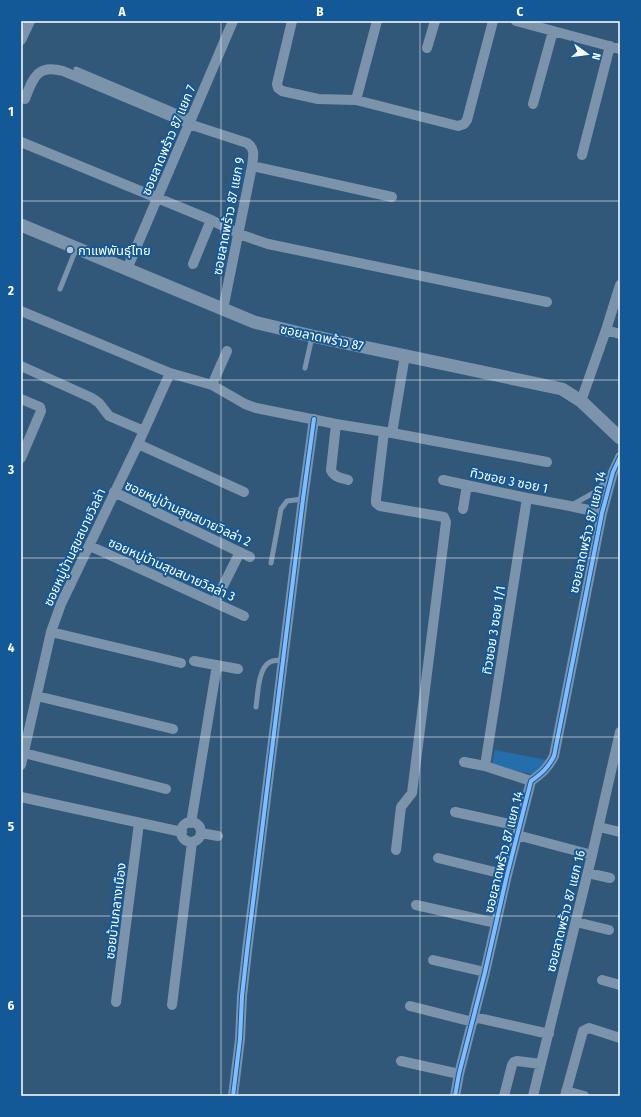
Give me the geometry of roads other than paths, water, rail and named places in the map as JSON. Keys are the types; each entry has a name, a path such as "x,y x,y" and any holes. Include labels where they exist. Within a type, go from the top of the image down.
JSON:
{"street":[{"path":"21,40 30,21"},
{"name":"ซอยลาดพร้าว 87 แยก 7","path":"127,270 232,21"},
{"path":"292,21 277,84 278,88 282,91 318,99 356,100 458,126 464,124 467,120 493,21"},
{"path":"356,100 377,21"},
{"path":"427,48 435,21"},
{"path":"516,21 615,47 582,155"},
{"path":"533,104 553,31"},
{"path":"25,99 32,81 38,73 44,70 54,69 190,121"},
{"name":"ซอยลาดพร้าว 87 แยก 9","path":"190,121 247,143 252,146 253,150 252,166 223,310"},
{"path":"21,142 211,220 239,234 268,244 547,302"},
{"path":"252,166 392,196"},
{"path":"193,264 211,220"},
{"name":"ซอยลาดพร้าว 87","path":"21,225 254,322 312,336 550,386 569,393 581,401 620,438"},
{"path":"581,401 620,285"},
{"path":"21,311 170,373 212,385 245,404 268,411 547,462"},
{"path":"606,330 620,334"},
{"path":"212,385 226,351"},
{"path":"396,850 401,807 412,793 446,522 444,517 380,506 376,503 388,432 405,355"},
{"path":"21,366 92,398 99,403 109,416 144,431"},
{"name":"ซอยหมู่บ้านสุขสบายวิลล่า","path":"21,765 51,632 60,604 90,546 170,373"},
{"path":"21,399 37,405 40,407 41,411 21,458"},
{"path":"234,1096 246,958 314,419"},
{"path":"336,424 331,470 335,476 348,480"},
{"path":"138,444 244,492"},
{"name":"ซอยลาดพร้าว 87 แยก 14","path":"455,1096 507,875 531,782 544,773 554,756 602,513 613,472 620,457"},
{"name":"ทิวซอย 3 ซอย 1","path":"443,480 602,513"},
{"path":"463,509 467,485"},
{"name":"ซอยหมู่บ้านสุขสบายวิลล่า 2","path":"114,492 250,557"},
{"name":"ทิวซอย 3 ซอย 1/1","path":"485,766 526,498"},
{"name":"ซอยหมู่บ้านสุขสบายวิลล่า 3","path":"90,546 244,616"},
{"path":"215,602 240,552"},
{"path":"51,632 181,663"},
{"path":"194,661 238,669"},
{"path":"191,822 217,665"},
{"path":"37,696 173,729"},
{"name":"ซอยลาดพร้าว 87 แยก 16","path":"533,1096 618,752 620,732"},
{"path":"24,752 166,789"},
{"path":"464,762 485,766 531,782"},
{"path":"21,797 182,832"},
{"path":"454,812 518,830 592,855"},
{"path":"191,822 199,826 201,833 198,840 192,842 185,839 182,832 184,826 191,822"},
{"name":"ซอยบ้านกลางเมือง","path":"116,1002 139,823"},
{"path":"599,827 620,832"},
{"path":"201,833 218,836"},
{"path":"172,1005 192,842"},
{"path":"438,858 507,875"},
{"path":"588,873 610,878"},
{"path":"416,905 496,923"},
{"path":"576,922 609,930"},
{"path":"433,960 485,972"},
{"path":"602,980 620,985"},
{"path":"410,1006 549,1034"},
{"path":"584,1096 566,1094 583,1031 589,1028 620,1038"},
{"path":"504,1096 514,1062 517,1060 541,1064"},
{"path":"401,1061 459,1074"}],"lane":[{"path":"76,68 190,121"},
{"path":"60,289 76,248"},
{"path":"306,368 312,336"},
{"path":"570,506 595,492 613,472"},
{"path":"271,563 281,509 287,501 303,499"},
{"path":"256,707 261,674 264,668 269,663 283,660"}],"place":[{"name":"กาแฟพันธ์ุไทย","path":"70,250"}]}
